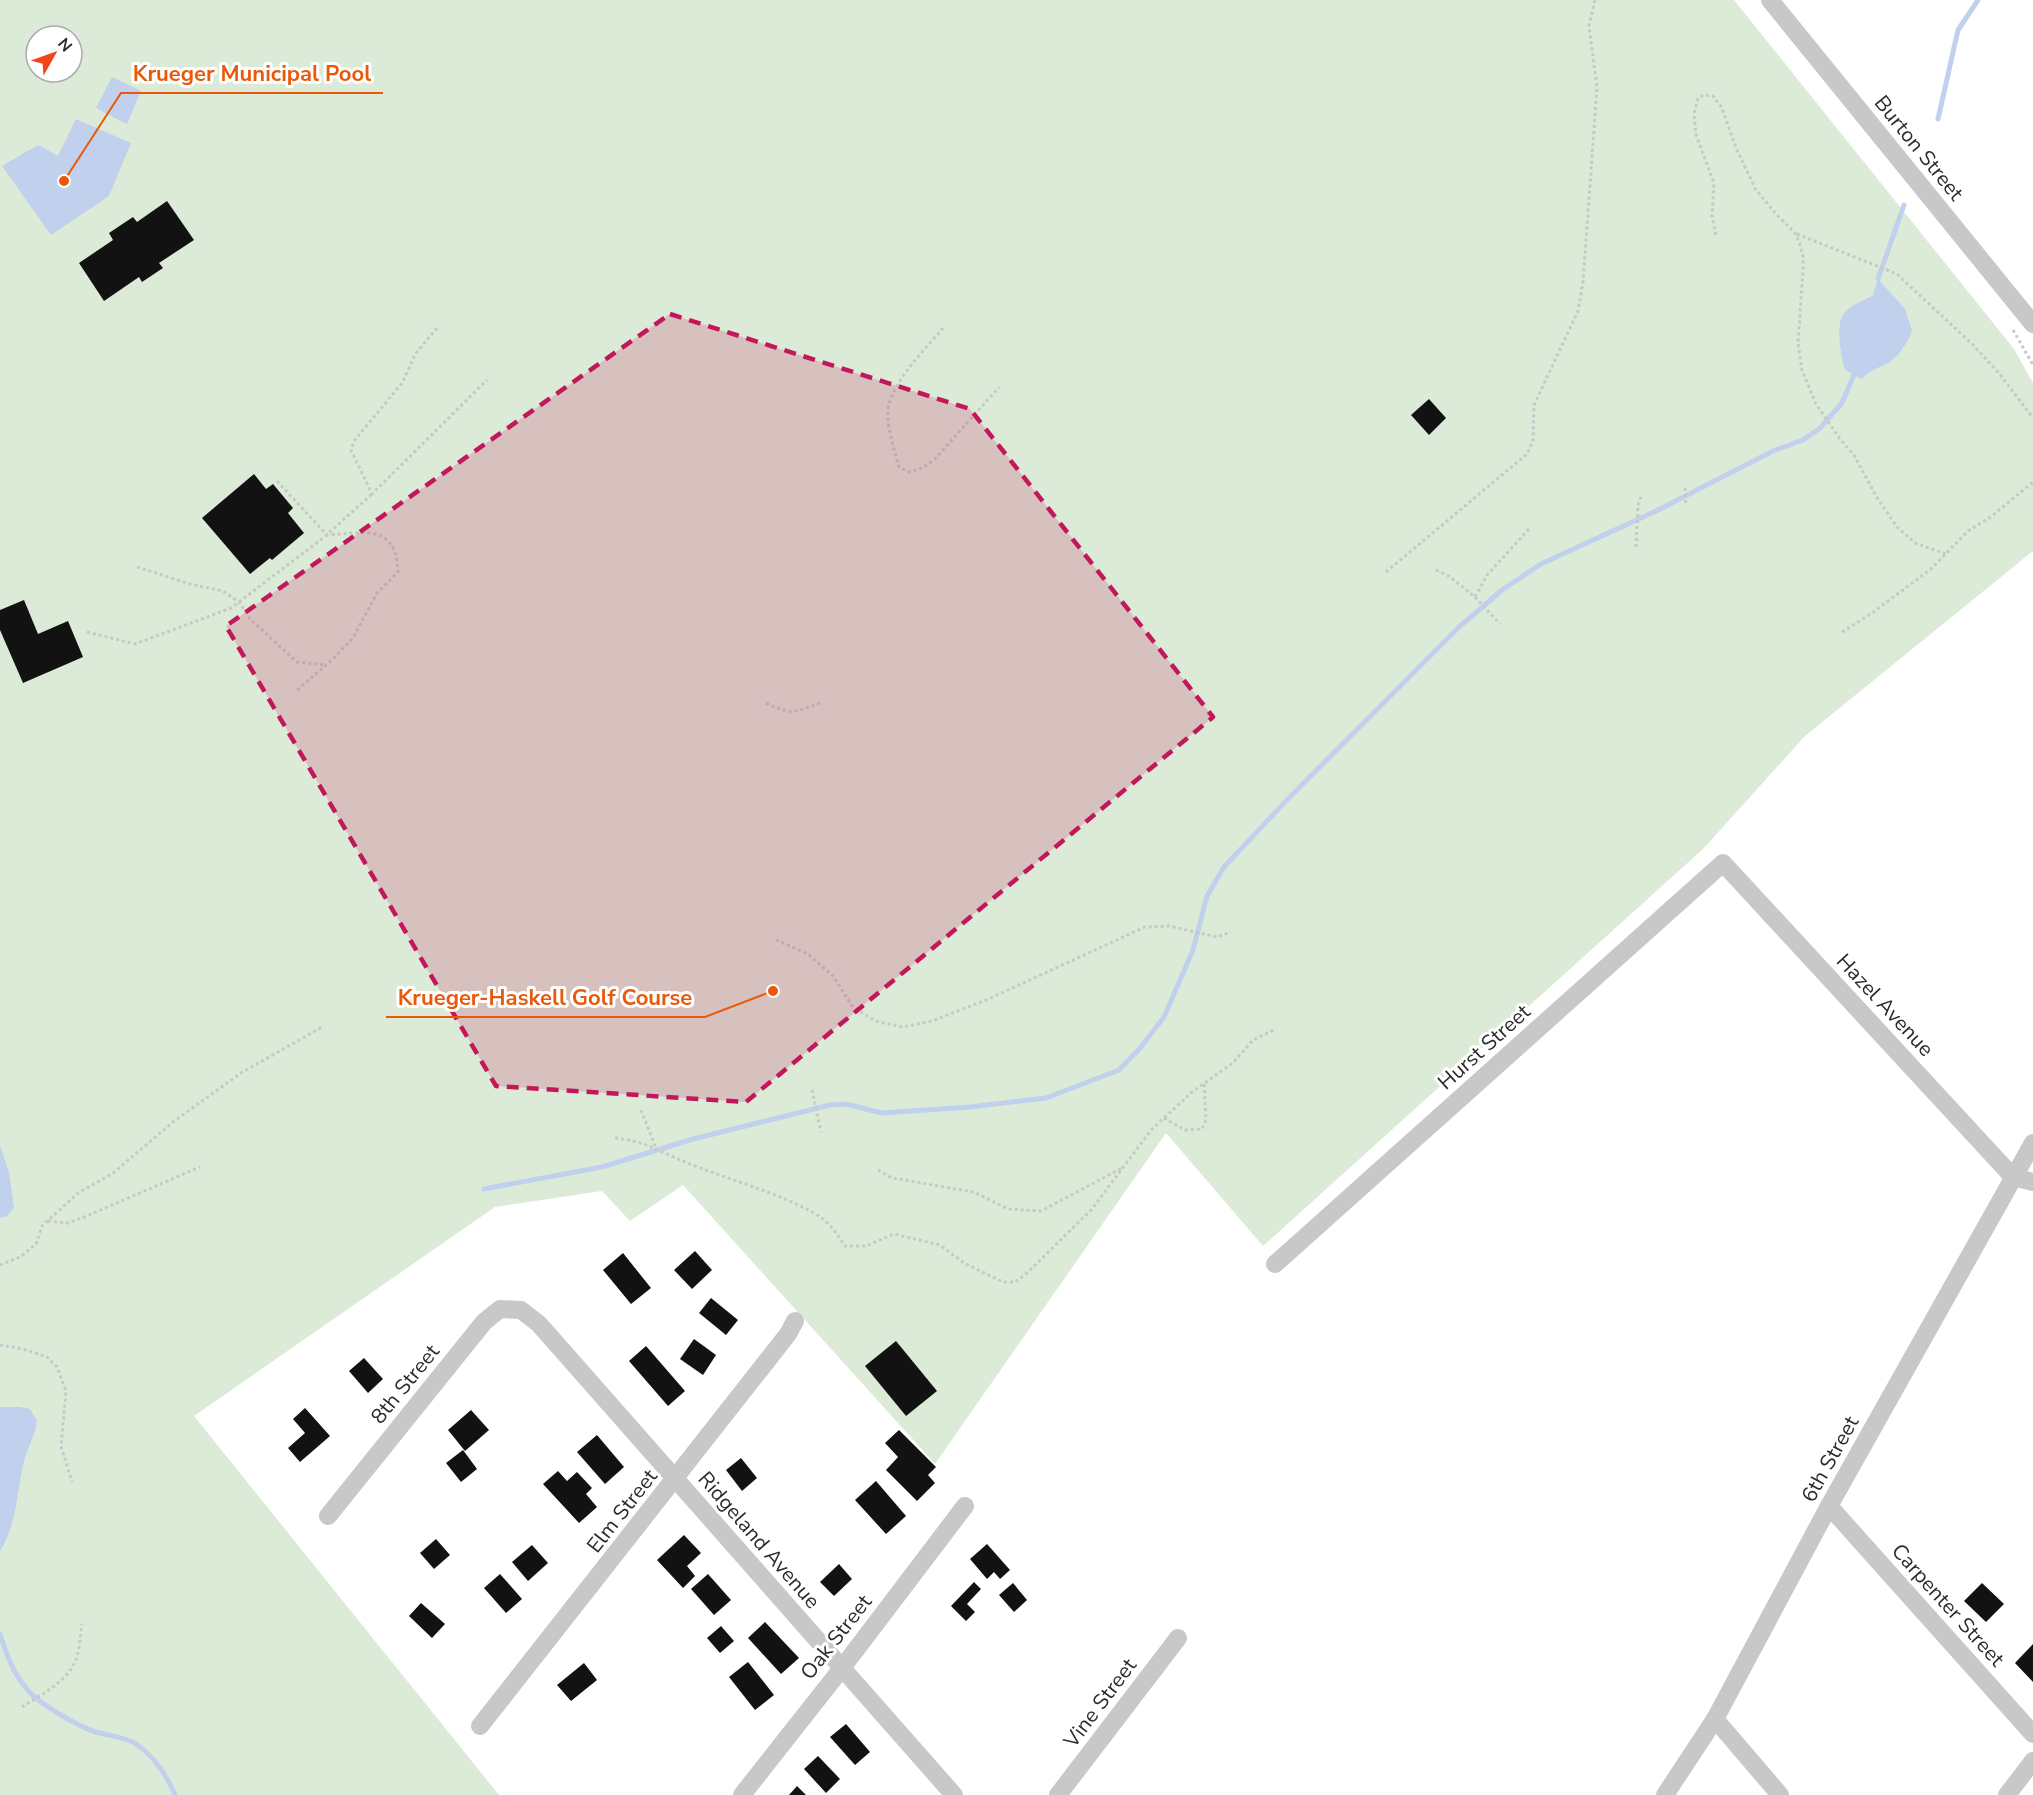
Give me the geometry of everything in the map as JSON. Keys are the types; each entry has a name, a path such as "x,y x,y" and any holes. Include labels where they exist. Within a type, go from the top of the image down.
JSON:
{"street":[{"name":"Burton Street","path":"1770,0 2033,324"},
{"name":"Hazel Avenue","path":"1723,863 2013,1177"},
{"name":"Hurst Street","path":"1275,1264 1723,863"},
{"name":"6th Street","path":"1665,1795 1715,1719 1829,1506 2033,1143"},
{"path":"2013,1177 2033,1182"},
{"name":"8th Street","path":"328,1516 484,1322 500,1309 521,1310 530,1316"},
{"name":"Ridgeland Avenue","path":"530,1316 954,1795"},
{"name":"Elm Street","path":"480,1726 788,1334 795,1321"},
{"name":"Oak Street","path":"742,1795 965,1506"},
{"name":"Carpenter Street","path":"1829,1506 2033,1734"},
{"name":"Vine Street","path":"1058,1795 1178,1638"},
{"path":"1715,1719 1780,1795"},
{"path":"2007,1795 2033,1761"}],"path":[{"path":"1386,572 1527,454 1533,441 1534,405 1578,311 1597,88 1589,26 1595,0"},
{"path":"1716,235 1712,216 1714,183 1695,135 1698,98 1704,95 1713,96 1722,108 1736,148 1756,190 1795,233 1874,266 1897,273 1972,344 1998,372 2033,418"},
{"path":"1795,233 1803,256 1798,343 1802,370 1816,404 1832,429 1854,455 1876,496 1897,527 1916,543 1946,554"},
{"path":"372,494 351,450 354,441 402,383 416,353 437,328"},
{"path":"943,328 902,379 888,405 890,438 899,468 909,472 922,468 935,459 999,387"},
{"path":"87,632 135,644 231,608 327,535 372,494 487,380"},
{"path":"277,481 327,535"},
{"path":"1842,632 1872,613 1931,569 1968,531 1992,516 2033,482"},
{"path":"1685,488 1686,505"},
{"path":"1636,547 1641,497"},
{"path":"1475,597 1487,575 1529,529"},
{"path":"295,692 353,638 377,593 398,572 398,556 385,537 374,532 327,535"},
{"path":"137,567 190,584 224,591 239,602 250,619 297,662 326,664"},
{"path":"1436,570 1449,576 1475,597 1500,624"},
{"path":"766,703 785,712 798,711 822,702"},
{"path":"776,940 808,954 833,976 853,1007 860,1012 875,1021 902,1027 932,1021 986,1000 1144,927 1169,926 1217,937 1231,932"},
{"path":"0,1265 20,1257 36,1244 42,1226 78,1193 112,1174 173,1122 241,1073 324,1026"},
{"path":"615,1138 638,1141 751,1185 814,1213 832,1226 845,1246 866,1246 894,1234 940,1245 964,1263 1003,1282 1015,1282 1092,1209 1151,1130 1204,1084 1233,1063 1253,1040 1274,1030"},
{"path":"1164,1118 1185,1130 1202,1129 1206,1120 1204,1084"},
{"path":"812,1090 821,1132"},
{"path":"641,1110 656,1148"},
{"path":"47,1221 68,1223 200,1167"},
{"path":"878,1170 892,1178 974,1192 1008,1209 1041,1211 1125,1167"},
{"path":"0,1345 23,1349 47,1357 57,1367 66,1391 62,1446 72,1482"},
{"path":"21,1707 52,1688 70,1670 76,1657 82,1624"}],"highlighted area":[{"path":"670,314 970,409 1213,717 746,1102 496,1086 226,626"}],"green space":[{"path":"0,0 1734,0 2014,349 2033,383 2033,551 1805,736 1703,849 1263,1246 1166,1133 935,1464 683,1185 630,1221 602,1191 495,1207 194,1416 499,1795 0,1795"}],"water":[{"path":"112,77 141,91 127,124 96,108"},
{"path":"76,119 131,143 109,196 51,235 2,166 38,145 58,156"},
{"path":"1878,279 1905,309 1912,330 1898,355 1861,379 1845,370 1839,333 1841,318 1847,310 1873,295"},
{"path":"0,1146 9,1172 14,1208 7,1216 0,1218"},
{"path":"0,1407 30,1409 37,1421 24,1461 10,1530 0,1551"}],"building":[{"path":"167,201 194,240 159,263 163,268 142,282 139,277 104,301 79,263 113,240 109,233 133,217 137,222"},
{"path":"1429,399 1446,418 1429,435 1411,415"},
{"path":"254,474 266,489 273,484 293,508 288,513 304,533 272,560 270,558 250,574 202,518"},
{"path":"24,600 38,634 68,621 83,657 23,683 0,630 0,610"},
{"path":"695,1251 712,1270 692,1289 674,1270"},
{"path":"623,1253 651,1288 631,1304 603,1270"},
{"path":"711,1298 738,1320 726,1335 699,1313"},
{"path":"694,1339 716,1355 703,1375 680,1359"},
{"path":"896,1341 937,1391 906,1416 865,1366"},
{"path":"646,1346 685,1391 668,1406 629,1361"},
{"path":"364,1358 383,1379 368,1393 349,1371"},
{"path":"305,1408 330,1436 300,1462 288,1448 305,1433 293,1419"},
{"path":"471,1410 489,1430 465,1451 448,1430"},
{"path":"899,1430 936,1467 928,1475 935,1483 917,1501 886,1470 898,1457 885,1443"},
{"path":"597,1435 624,1467 605,1484 577,1452"},
{"path":"463,1450 477,1469 461,1482 446,1463"},
{"path":"741,1458 757,1478 742,1491 726,1470"},
{"path":"558,1471 567,1481 577,1472 592,1488 586,1494 597,1507 579,1523 543,1484"},
{"path":"876,1481 906,1516 886,1534 855,1500"},
{"path":"684,1535 701,1553 687,1566 695,1576 683,1588 657,1560"},
{"path":"436,1539 450,1555 434,1569 420,1553"},
{"path":"987,1544 1010,1570 1000,1579 994,1572 987,1579 970,1559"},
{"path":"532,1545 548,1563 528,1581 512,1562"},
{"path":"839,1564 852,1579 834,1596 820,1582"},
{"path":"500,1574 522,1599 506,1613 484,1588"},
{"path":"708,1574 731,1600 714,1615 691,1589"},
{"path":"974,1582 981,1589 967,1604 975,1612 966,1621 951,1606"},
{"path":"1013,1583 1027,1600 1014,1612 999,1595"},
{"path":"1982,1583 2004,1604 1986,1622 1964,1601"},
{"path":"421,1603 445,1624 432,1638 409,1616"},
{"path":"765,1622 799,1658 781,1674 748,1638"},
{"path":"721,1626 734,1641 720,1653 707,1638"},
{"path":"2033,1644 2033,1682 2015,1663"},
{"path":"748,1662 774,1695 755,1710 729,1677"},
{"path":"584,1663 597,1680 571,1701 557,1685"},
{"path":"846,1724 870,1752 855,1765 830,1737"},
{"path":"818,1756 840,1779 826,1793 804,1769"},
{"path":"797,1786 806,1795 789,1795"}],"waterway":[{"path":"1938,119 1958,30 1978,0"},
{"path":"1878,279 1904,205"},
{"path":"484,1189 602,1167 693,1139 830,1105 846,1104 882,1113 970,1107 1046,1098 1119,1070 1141,1047 1164,1017 1193,950 1207,896 1224,867 1285,802 1458,628 1502,590 1541,564 1656,511 1773,451 1803,440 1819,429 1842,403 1854,375"},
{"path":"0,1634 14,1669 31,1694 79,1725 136,1744 149,1754 159,1767 175,1795"}],"place":[{"name":"Krueger Municipal Pool","path":"64,181"},
{"name":"Krueger-Haskell Golf Course","path":"773,991"}]}
